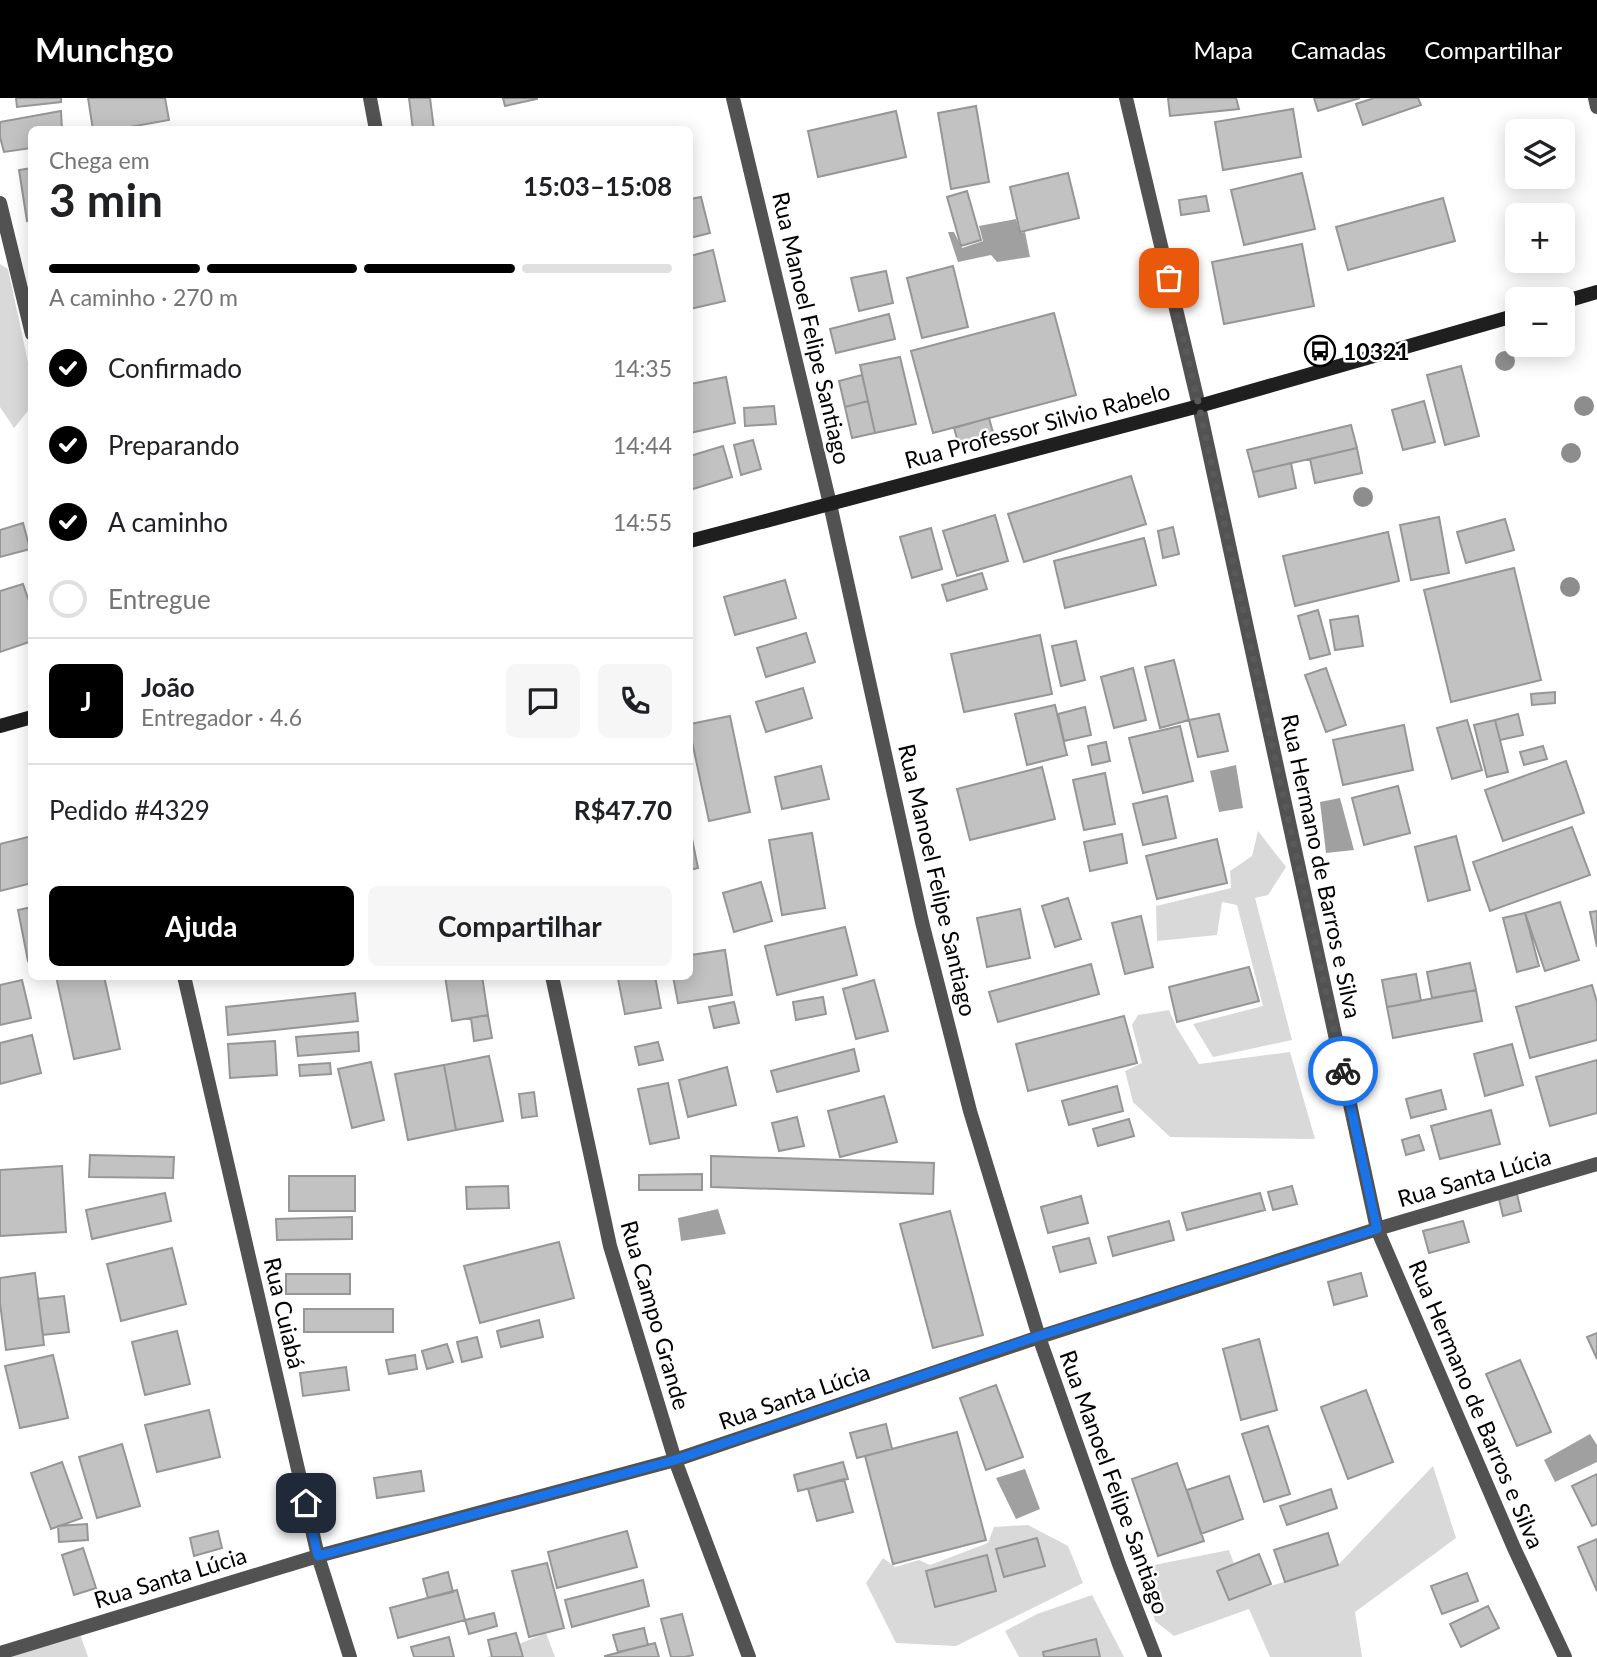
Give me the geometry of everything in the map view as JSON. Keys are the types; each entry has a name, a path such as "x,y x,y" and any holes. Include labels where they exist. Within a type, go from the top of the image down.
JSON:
{"main road":[{"path":"1575,298 1597,292"},
{"name":"Rua Professor Silvio Rabelo","path":"693,540 1199,406 1505,318"},
{"path":"0,726 28,718"}],"street":[{"path":"370,98 375,126"},
{"name":"Rua Manoel Felipe Santiago","path":"733,98 830,504 922,922 970,1111 1039,1336 1119,1564 1155,1657"},
{"name":"Rua Hermano de Barros e Silva","path":"1126,98 1199,406 1377,1229 1514,1548 1565,1657"},
{"path":"1595,98 1597,107"},
{"path":"1,203 28,317"},
{"name":"Rua Cuiabá","path":"185,980 318,1556 350,1657"},
{"name":"Rua Campo Grande","path":"553,980 610,1246 675,1460 748,1657"},
{"name":"Rua Santa Lúcia","path":"0,1653 318,1556 675,1460 1039,1336 1377,1229 1597,1164"}],"shaded area":[{"path":"1016,219 1020,233 1025,232 1030,257 997,262 991,255 958,262 948,232 954,232 962,248 983,241 979,226"},
{"path":"0,264 8,269 28,362 28,411 14,428 0,407"},
{"path":"1236,765 1243,808 1219,812 1210,771"},
{"path":"1340,798 1354,850 1326,853 1320,802"},
{"path":"1258,831 1286,867 1268,895 1255,898 1292,1040 1213,1057 1193,1024 1263,1006 1237,905 1222,902 1217,935 1157,941 1156,906 1231,888 1230,871 1252,856"},
{"path":"1169,1010 1199,1064 1290,1052 1315,1139 1170,1137 1133,1102 1125,1071 1142,1063 1132,1025 1138,1015"},
{"path":"718,1209 726,1234 681,1241 678,1218"},
{"path":"1590,1434 1597,1445 1597,1462 1555,1482 1544,1460"},
{"path":"1433,1466 1456,1538 1355,1612 1362,1657 1270,1657 1249,1609 1174,1636 1155,1621 1139,1568 1229,1550 1245,1594 1338,1565"},
{"path":"1025,1469 1040,1509 1016,1519 996,1478"},
{"path":"1028,1525 1068,1546 1083,1583 956,1646 896,1643 866,1583 883,1558 895,1567 919,1560 930,1565 988,1543 994,1527"},
{"path":"1092,1595 1124,1657 1019,1657 1005,1631 1037,1614"},
{"path":"78,1628 88,1657 10,1657"},
{"path":"546,1633 555,1657 487,1657"}],"building":[{"path":"16,98 61,98 61,102 17,107"},
{"path":"88,98 165,98 169,120 135,126 92,126"},
{"path":"409,98 430,98 434,126 412,126"},
{"path":"503,98 537,98 537,99 505,106"},
{"path":"1168,98 1236,98 1239,109 1170,116"},
{"path":"1314,98 1360,98 1318,111"},
{"path":"1374,98 1418,98 1421,105 1363,125 1356,104"},
{"path":"976,106 989,182 951,189 938,113"},
{"path":"1293,109 1301,157 1223,170 1215,122"},
{"path":"61,111 62,126 28,126 28,149 4,152 0,122"},
{"path":"896,111 906,157 818,177 808,131"},
{"path":"28,169 27,221 19,170"},
{"path":"1068,173 1079,218 1020,232 1010,187"},
{"path":"1302,173 1315,229 1244,245 1231,190"},
{"path":"967,191 981,240 961,246 947,197"},
{"path":"1206,196 1209,211 1181,215 1179,200"},
{"path":"701,197 710,233 693,237 693,198"},
{"path":"1443,198 1455,241 1348,270 1336,227"},
{"path":"1302,244 1314,306 1224,324 1212,262"},
{"path":"713,250 725,301 693,308 693,255"},
{"path":"953,266 968,327 922,338 907,278"},
{"path":"886,271 893,303 859,311 851,278"},
{"path":"1054,313 1076,395 933,433 911,351"},
{"path":"889,314 895,339 836,353 830,329"},
{"path":"900,357 916,424 875,433 860,365"},
{"path":"1461,366 1479,436 1445,445 1427,375"},
{"path":"862,375 868,401 845,407 839,381"},
{"path":"726,377 735,423 693,432 693,383"},
{"path":"868,401 875,433 852,438 845,407"},
{"path":"1424,401 1435,442 1403,450 1392,410"},
{"path":"774,406 776,424 745,426 744,408"},
{"path":"989,418 994,436 959,445 954,428"},
{"path":"1351,425 1357,448 1253,472 1247,450"},
{"path":"753,440 761,469 741,475 734,445"},
{"path":"723,446 732,477 693,489 693,455"},
{"path":"1357,448 1362,473 1315,483 1310,459"},
{"path":"1291,463 1296,488 1259,497 1253,472"},
{"path":"1131,476 1146,524 1024,562 1008,514"},
{"path":"995,515 1008,561 957,576 943,531"},
{"path":"1439,517 1449,573 1411,580 1400,525"},
{"path":"1505,519 1514,550 1466,563 1457,532"},
{"path":"23,523 28,550 0,557 0,530"},
{"path":"1173,527 1179,554 1163,558 1158,531"},
{"path":"931,528 942,569 912,578 900,537"},
{"path":"1388,532 1399,581 1295,606 1283,556"},
{"path":"1144,538 1156,585 1065,608 1054,561"},
{"path":"1514,568 1541,680 1451,702 1424,590"},
{"path":"982,573 987,589 947,601 942,585"},
{"path":"785,580 796,618 735,635 724,597"},
{"path":"23,584 28,598 28,642 0,652 0,591"},
{"path":"1318,610 1330,654 1310,659 1298,616"},
{"path":"1358,616 1363,646 1335,650 1330,620"},
{"path":"806,633 815,662 766,677 757,648"},
{"path":"1040,635 1052,694 964,712 951,654"},
{"path":"1076,641 1085,680 1061,686 1052,646"},
{"path":"1174,660 1189,720 1160,728 1145,667"},
{"path":"1133,668 1146,720 1114,728 1101,677"},
{"path":"1326,668 1346,725 1326,732 1305,675"},
{"path":"803,688 812,718 766,732 756,702"},
{"path":"1555,692 1555,703 1532,705 1531,694"},
{"path":"1055,705 1067,755 1027,765 1015,714"},
{"path":"1085,707 1091,735 1064,741 1058,714"},
{"path":"1219,714 1228,751 1198,757 1189,720"},
{"path":"1518,714 1523,735 1500,740 1495,720"},
{"path":"730,716 750,812 709,821 693,746 693,723"},
{"path":"1467,720 1482,770 1452,779 1437,728"},
{"path":"1495,720 1508,772 1487,777 1474,725"},
{"path":"1404,725 1413,770 1343,785 1333,740"},
{"path":"1180,726 1193,781 1143,793 1129,738"},
{"path":"1106,742 1110,761 1092,765 1088,746"},
{"path":"1543,746 1547,759 1524,765 1520,752"},
{"path":"1566,761 1584,813 1503,841 1485,790"},
{"path":"821,766 829,799 782,809 775,777"},
{"path":"1042,767 1055,819 970,840 957,789"},
{"path":"1105,773 1115,824 1084,830 1073,780"},
{"path":"1398,786 1410,833 1364,845 1352,798"},
{"path":"1167,796 1176,838 1143,845 1133,804"},
{"path":"1572,827 1590,875 1490,911 1473,862"},
{"path":"812,833 825,908 782,915 769,840"},
{"path":"1122,834 1127,863 1090,871 1084,842"},
{"path":"1456,836 1470,890 1428,901 1415,847"},
{"path":"28,837 28,884 0,891 0,844"},
{"path":"1217,839 1227,883 1157,899 1146,856"},
{"path":"693,844 698,868 693,869"},
{"path":"761,882 772,921 734,932 723,893"},
{"path":"1068,898 1081,939 1055,947 1042,906"},
{"path":"1560,902 1579,960 1545,971 1525,913"},
{"path":"28,908 28,961 18,910"},
{"path":"1020,909 1030,958 987,967 977,918"},
{"path":"1597,911 1597,947 1590,912"},
{"path":"1525,913 1539,966 1517,972 1503,918"},
{"path":"1141,916 1153,967 1125,974 1112,923"},
{"path":"845,927 857,975 777,995 765,946"},
{"path":"725,950 732,995 678,1003 674,980 693,980 693,955"},
{"path":"1470,963 1476,990 1432,998 1427,972"},
{"path":"1091,964 1099,994 998,1022 989,992"},
{"path":"1249,967 1259,1001 1177,1022 1169,987"},
{"path":"1416,974 1421,1001 1387,1007 1382,980"},
{"path":"22,980 31,1018 0,1025 0,985"},
{"path":"57,980 105,980 120,1049 74,1059"},
{"path":"446,980 483,980 488,1015 452,1021"},
{"path":"618,980 656,980 661,1008 625,1014"},
{"path":"874,980 888,1031 856,1039 843,989"},
{"path":"1592,985 1597,1002 1597,1040 1530,1058 1516,1007"},
{"path":"1476,990 1482,1021 1393,1038 1387,1007"},
{"path":"355,993 358,1021 228,1035 226,1007"},
{"path":"823,997 826,1014 796,1020 793,1002"},
{"path":"734,1002 739,1023 714,1028 709,1007"},
{"path":"488,1015 492,1038 474,1041 471,1018"},
{"path":"1124,1016 1137,1063 1028,1091 1016,1044"},
{"path":"358,1032 359,1051 298,1056 296,1037"},
{"path":"32,1035 41,1073 0,1084 0,1043"},
{"path":"275,1041 277,1075 230,1078 228,1044"},
{"path":"658,1042 663,1060 639,1065 635,1047"},
{"path":"1512,1044 1523,1085 1485,1096 1474,1054"},
{"path":"854,1049 859,1071 777,1092 771,1071"},
{"path":"489,1056 503,1121 456,1130 444,1065"},
{"path":"1597,1060 1597,1113 1550,1126 1536,1077"},
{"path":"371,1062 384,1120 352,1128 338,1069"},
{"path":"330,1063 331,1074 300,1076 299,1065"},
{"path":"444,1065 456,1130 408,1140 395,1074"},
{"path":"727,1067 736,1105 688,1117 679,1080"},
{"path":"668,1083 679,1138 650,1144 638,1089"},
{"path":"1117,1086 1123,1111 1069,1125 1062,1101"},
{"path":"1441,1090 1446,1109 1411,1118 1406,1099"},
{"path":"534,1092 537,1116 522,1118 519,1094"},
{"path":"884,1096 897,1142 840,1157 828,1111"},
{"path":"1491,1110 1500,1144 1440,1159 1431,1126"},
{"path":"797,1117 804,1146 779,1151 772,1123"},
{"path":"1129,1119 1134,1136 1098,1146 1093,1129"},
{"path":"1419,1135 1424,1150 1406,1155 1402,1140"},
{"path":"90,1155 174,1157 173,1178 89,1177"},
{"path":"711,1156 934,1163 933,1194 711,1187"},
{"path":"62,1166 66,1232 0,1236 0,1170"},
{"path":"702,1174 702,1190 639,1190 639,1175"},
{"path":"289,1176 355,1176 355,1211 289,1211"},
{"path":"508,1186 509,1208 467,1209 466,1187"},
{"path":"1292,1186 1297,1204 1273,1210 1268,1192"},
{"path":"165,1193 171,1221 92,1239 86,1210"},
{"path":"1260,1193 1265,1210 1187,1230 1182,1213"},
{"path":"1517,1194 1521,1211 1503,1216 1499,1199"},
{"path":"1081,1196 1088,1223 1048,1233 1041,1207"},
{"path":"950,1211 983,1335 933,1348 900,1224"},
{"path":"352,1217 352,1239 277,1240 276,1219"},
{"path":"1169,1221 1174,1240 1113,1256 1108,1237"},
{"path":"1463,1221 1469,1242 1429,1253 1423,1231"},
{"path":"1089,1238 1096,1263 1060,1272 1053,1247"},
{"path":"559,1242 574,1298 480,1323 464,1266"},
{"path":"172,1248 186,1304 121,1321 107,1264"},
{"path":"35,1273 44,1345 6,1350 0,1278"},
{"path":"1361,1273 1367,1296 1334,1305 1328,1282"},
{"path":"286,1274 350,1274 350,1294 286,1294"},
{"path":"64,1296 69,1332 43,1335 38,1299"},
{"path":"304,1309 393,1309 393,1332 304,1332"},
{"path":"539,1320 543,1337 501,1347 497,1331"},
{"path":"177,1331 190,1384 145,1395 132,1342"},
{"path":"1597,1333 1597,1359 1587,1337"},
{"path":"477,1337 482,1357 462,1362 457,1342"},
{"path":"1259,1339 1277,1410 1241,1420 1223,1349"},
{"path":"447,1344 453,1362 427,1369 422,1351"},
{"path":"53,1355 68,1418 20,1428 5,1366"},
{"path":"415,1355 417,1369 389,1374 386,1360"},
{"path":"1520,1360 1551,1432 1517,1446 1486,1374"},
{"path":"346,1367 349,1390 303,1396 300,1373"},
{"path":"996,1385 1023,1457 986,1470 960,1398"},
{"path":"1366,1390 1393,1462 1348,1479 1321,1407"},
{"path":"209,1410 220,1457 157,1472 145,1425"},
{"path":"886,1424 892,1449 857,1458 850,1433"},
{"path":"1268,1426 1290,1494 1264,1502 1242,1434"},
{"path":"957,1432 986,1540 893,1564 865,1456"},
{"path":"122,1444 140,1506 97,1518 79,1457"},
{"path":"62,1462 82,1518 51,1529 31,1473"},
{"path":"843,1462 848,1479 798,1491 794,1475"},
{"path":"1177,1463 1204,1541 1158,1556 1132,1479"},
{"path":"421,1471 424,1491 377,1498 374,1478"},
{"path":"1597,1474 1597,1524 1592,1526 1572,1486"},
{"path":"1229,1476 1243,1519 1201,1534 1187,1490"},
{"path":"844,1479 853,1512 817,1521 808,1489"},
{"path":"1331,1489 1337,1508 1287,1525 1280,1506"},
{"path":"87,1524 88,1540 59,1542 58,1526"},
{"path":"218,1531 222,1548 194,1556 190,1538"},
{"path":"627,1531 637,1567 557,1588 548,1552"},
{"path":"1328,1533 1338,1565 1285,1582 1274,1550"},
{"path":"1037,1538 1045,1566 1004,1577 996,1549"},
{"path":"1597,1539 1597,1591 1578,1547"},
{"path":"83,1548 96,1588 74,1595 62,1555"},
{"path":"1259,1554 1271,1584 1229,1600 1217,1571"},
{"path":"987,1555 996,1591 935,1607 926,1571"},
{"path":"547,1563 564,1628 529,1637 512,1571"},
{"path":"448,1572 453,1592 428,1598 423,1579"},
{"path":"1467,1573 1478,1601 1442,1614 1431,1586"},
{"path":"643,1580 649,1606 572,1627 565,1600"},
{"path":"457,1590 465,1620 398,1638 390,1608"},
{"path":"1488,1606 1499,1628 1461,1647 1450,1624"},
{"path":"494,1613 497,1626 469,1634 465,1620"},
{"path":"682,1614 693,1655 671,1657 661,1619"},
{"path":"644,1628 648,1645 618,1652 613,1635"},
{"path":"516,1633 523,1657 492,1657 488,1640"},
{"path":"449,1637 454,1657 414,1657 411,1647"},
{"path":"1096,1639 1100,1657 1044,1657 1043,1652"},
{"path":"655,1643 659,1657 605,1657 605,1656"}],"way so far":[{"path":"1169,278 1343,1071"}],"place":[{"name":"10321","path":"1320,351"}],"route":[{"path":"306,1503 318,1556 675,1460 1039,1336 1377,1229 1343,1071"}]}
